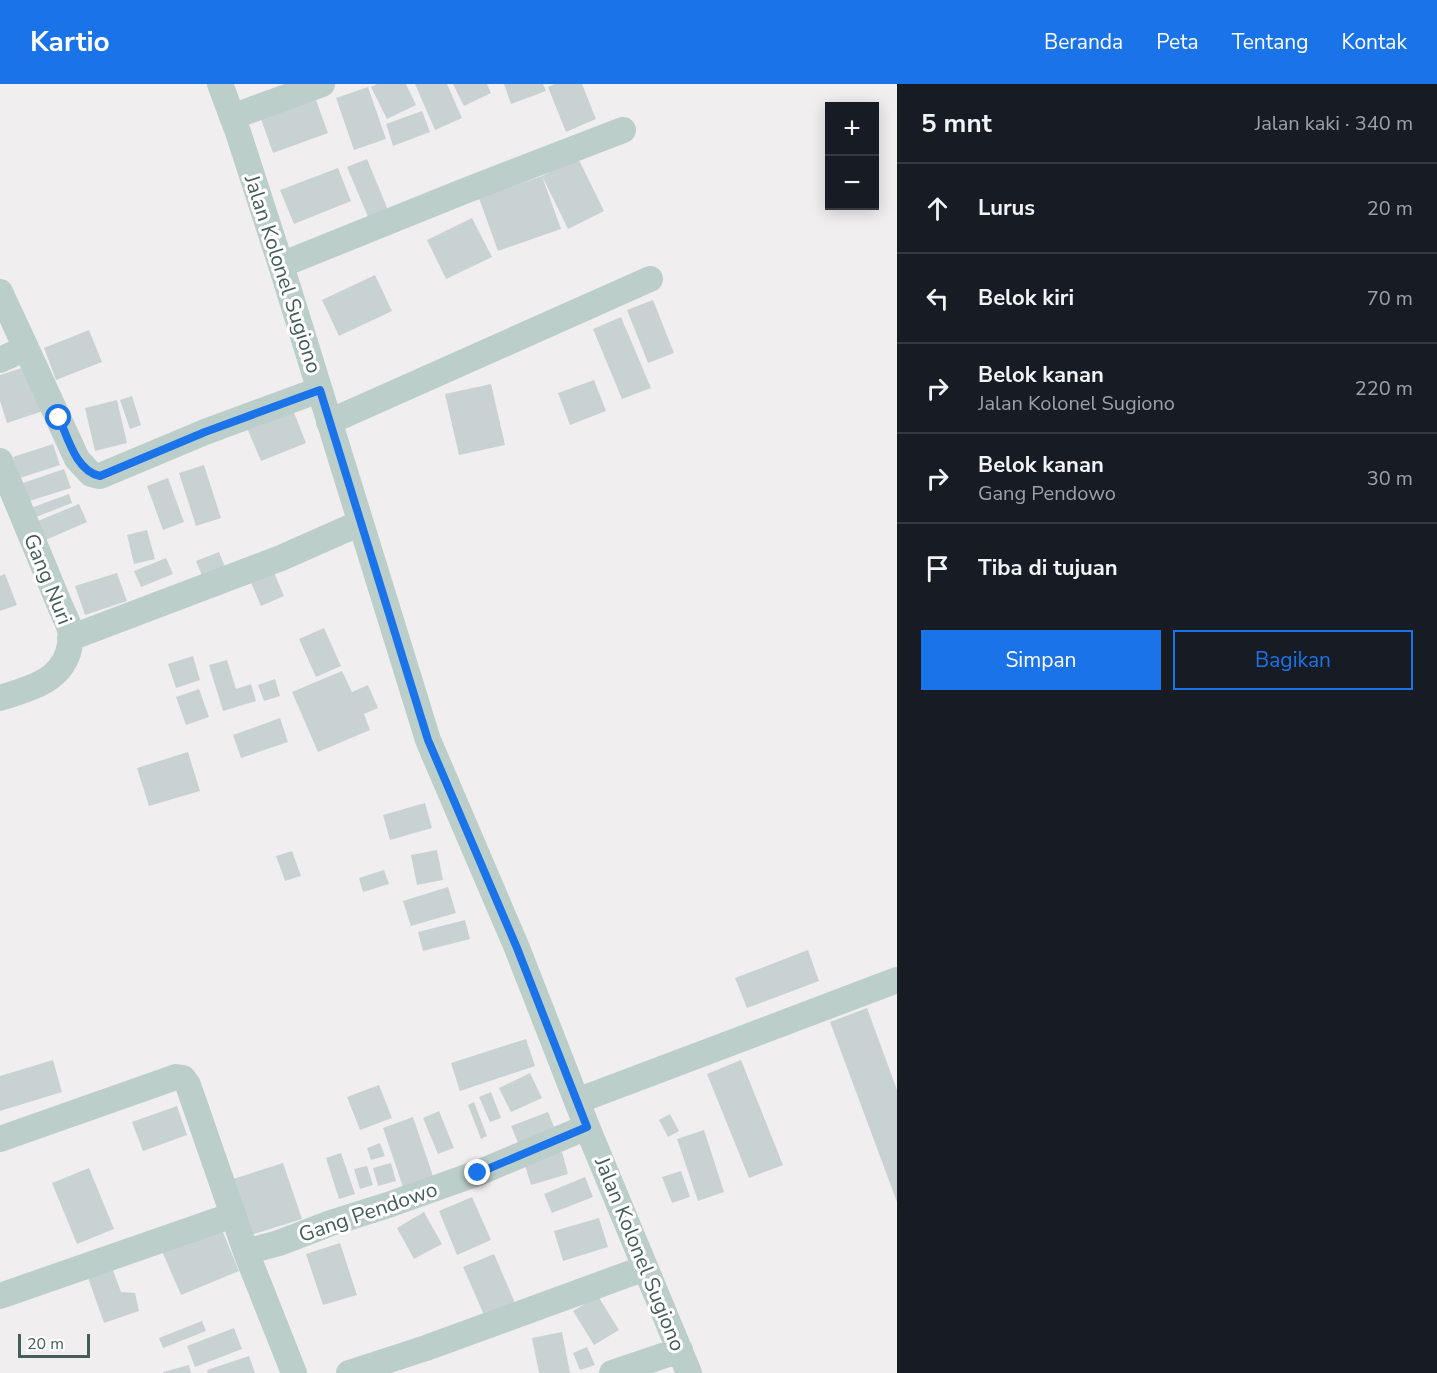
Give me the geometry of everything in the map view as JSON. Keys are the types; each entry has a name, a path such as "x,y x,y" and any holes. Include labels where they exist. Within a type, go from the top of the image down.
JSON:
{"street":[{"name":"Jalan Kolonel Sugiono","path":"220,84 281,265 428,740 517,948 587,1127 684,1362"},
{"path":"232,117 322,84"},
{"path":"281,265 623,130"},
{"path":"329,422 651,279"},
{"path":"0,292 77,459 91,474 100,476 205,432 320,390"},
{"path":"0,360 26,348"},
{"name":"Gang Nuri","path":"0,461 70,631 68,654 55,675 0,698"},
{"path":"70,638 281,558 360,523"},
{"path":"577,1101 897,981"},
{"path":"0,1139 180,1077 188,1085 246,1252 294,1373"},
{"name":"Gang Pendowo","path":"246,1252 279,1243 460,1180 587,1127"},
{"path":"0,1296 233,1215"},
{"path":"349,1373 426,1348 645,1268"},
{"path":"612,1373 684,1362"}],"building":[{"path":"377,84 406,84 416,105 387,119 371,87"},
{"path":"415,84 447,84 462,118 435,130"},
{"path":"453,84 487,84 491,93 464,106"},
{"path":"504,84 543,84 546,91 511,104"},
{"path":"555,84 582,84 596,119 566,132 548,87"},
{"path":"368,87 386,139 354,150 336,98"},
{"path":"316,100 328,133 273,153 261,119"},
{"path":"422,111 430,132 393,146 386,124"},
{"path":"578,158 604,211 568,229 542,176"},
{"path":"367,159 388,210 369,219 347,167"},
{"path":"338,168 351,201 294,224 280,190"},
{"path":"542,176 561,229 498,251 479,198"},
{"path":"472,218 492,257 446,279 427,240"},
{"path":"375,275 392,311 339,336 322,300"},
{"path":"653,300 674,353 648,363 627,310"},
{"path":"621,317 651,388 622,399 593,329"},
{"path":"89,330 102,362 56,380 44,348"},
{"path":"28,366 43,411 7,423 0,401 0,375"},
{"path":"594,380 606,411 570,425 558,393"},
{"path":"491,384 505,445 459,455 445,394"},
{"path":"132,396 141,425 130,429 120,400"},
{"path":"117,400 127,443 95,451 85,408"},
{"path":"293,410 306,443 261,461 247,428"},
{"path":"53,444 60,465 20,478 13,457"},
{"path":"204,465 221,518 196,526 179,473"},
{"path":"64,469 71,488 26,502 20,484"},
{"path":"168,478 184,522 163,530 147,486"},
{"path":"69,494 72,503 31,519 28,509"},
{"path":"79,504 87,522 41,542 33,523"},
{"path":"147,530 155,559 134,564 127,535"},
{"path":"219,552 226,569 203,578 196,561"},
{"path":"166,558 173,574 141,587 134,571"},
{"path":"272,568 284,596 261,606 249,578"},
{"path":"117,573 127,601 85,615 75,586"},
{"path":"5,574 17,605 0,611 0,576"},
{"path":"324,628 341,666 316,677 299,639"},
{"path":"193,656 200,680 176,688 168,664"},
{"path":"227,660 236,689 251,684 256,701 223,711 209,665"},
{"path":"342,671 352,692 368,685 378,708 364,714 370,730 318,752 292,692"},
{"path":"275,679 280,696 264,701 258,685"},
{"path":"199,689 209,717 186,725 176,697"},
{"path":"280,718 288,742 241,758 233,735"},
{"path":"188,752 200,791 149,806 137,768"},
{"path":"425,803 432,828 390,840 383,815"},
{"path":"437,850 443,880 417,885 411,855"},
{"path":"292,851 301,876 285,881 276,856"},
{"path":"384,870 389,884 363,892 359,878"},
{"path":"448,887 456,913 411,926 403,901"},
{"path":"465,920 470,939 423,951 418,932"},
{"path":"808,950 819,981 747,1008 735,978"},
{"path":"867,1008 897,1090 897,1202 830,1022"},
{"path":"526,1039 535,1066 460,1091 451,1063"},
{"path":"53,1060 62,1092 0,1111 0,1076"},
{"path":"741,1060 783,1165 749,1178 707,1074"},
{"path":"530,1073 542,1098 511,1112 499,1088"},
{"path":"379,1085 392,1118 360,1130 347,1097"},
{"path":"491,1092 501,1118 490,1122 479,1097"},
{"path":"474,1102 487,1136 481,1139 468,1105"},
{"path":"177,1106 187,1135 143,1151 132,1122"},
{"path":"439,1111 454,1148 438,1154 423,1118"},
{"path":"548,1112 556,1132 520,1147 511,1126"},
{"path":"670,1114 679,1131 668,1137 659,1120"},
{"path":"413,1117 434,1179 404,1190 383,1128"},
{"path":"704,1130 724,1192 698,1201 677,1139"},
{"path":"380,1143 385,1156 371,1160 367,1148"},
{"path":"562,1152 568,1174 531,1185 524,1162"},
{"path":"341,1153 355,1194 339,1199 326,1158"},
{"path":"283,1163 302,1219 251,1235 233,1179"},
{"path":"391,1163 396,1181 378,1186 373,1168"},
{"path":"367,1166 373,1185 360,1189 354,1169"},
{"path":"89,1168 114,1229 77,1244 52,1183"},
{"path":"681,1171 690,1197 672,1203 662,1177"},
{"path":"585,1177 593,1197 552,1213 544,1194"},
{"path":"472,1197 491,1240 457,1255 439,1211"},
{"path":"424,1212 442,1244 414,1259 397,1228"},
{"path":"599,1218 608,1247 563,1261 554,1231"},
{"path":"220,1225 239,1271 181,1295 161,1249"},
{"path":"340,1243 357,1295 323,1305 306,1254"},
{"path":"494,1254 515,1303 485,1317 463,1267"},
{"path":"110,1262 121,1292 135,1293 139,1311 104,1323 85,1269"},
{"path":"598,1296 619,1330 594,1345 573,1311"},
{"path":"202,1321 206,1331 163,1348 159,1338"},
{"path":"234,1328 242,1349 195,1367 187,1346"},
{"path":"562,1332 570,1373 539,1373 532,1338"},
{"path":"587,1347 595,1365 580,1370 573,1353"},
{"path":"249,1356 255,1373 208,1373 207,1370"},
{"path":"189,1365 191,1373 163,1373 163,1372"}],"route":[{"path":"59,418 77,459 91,474 100,476 205,432 320,390 428,740 517,948 587,1127 478,1173"}]}
